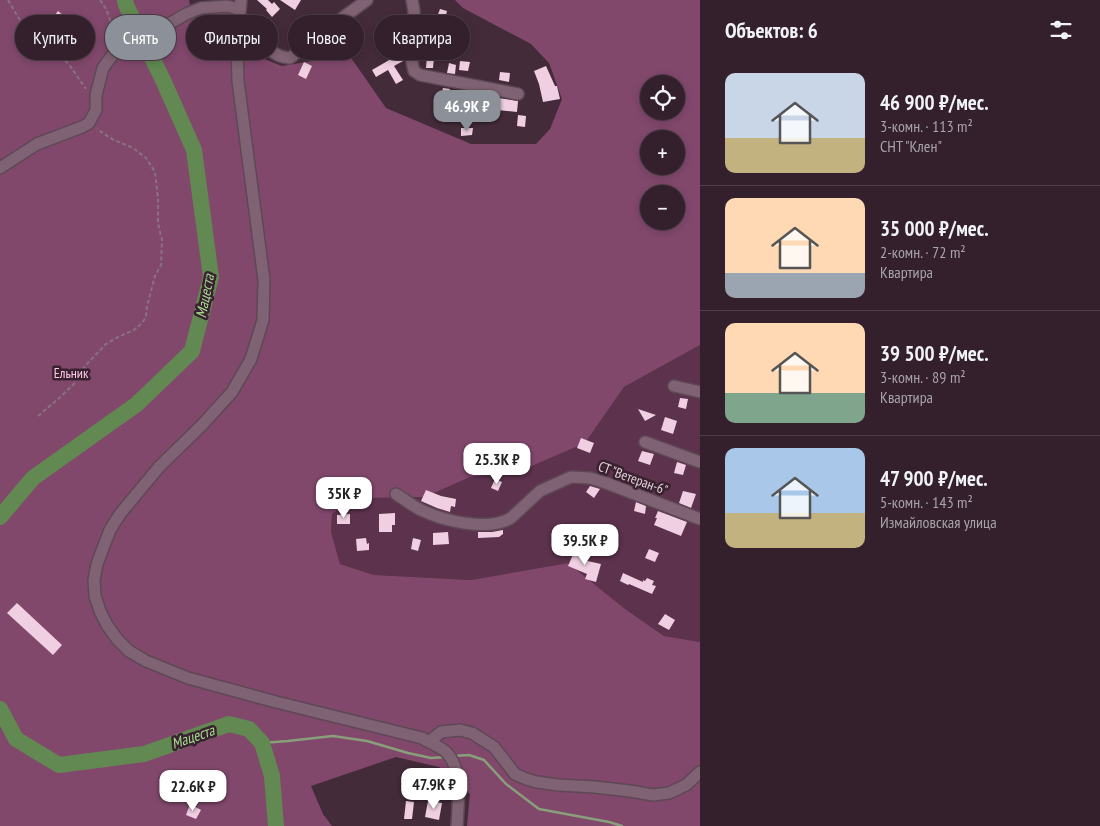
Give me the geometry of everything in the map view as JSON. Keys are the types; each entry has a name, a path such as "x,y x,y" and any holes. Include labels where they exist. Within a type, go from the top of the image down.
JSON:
{"street":[{"path":"278,56 282,58 290,58 367,0"},
{"path":"412,0 414,11 412,62 414,71 420,75 518,94"},
{"path":"176,20 201,8 240,5"},
{"path":"0,168 37,144 90,123 96,110 96,95 103,68 109,60"},
{"path":"237,60 238,81 264,280 263,320 250,359 232,392 202,425 159,467 120,514 110,530 97,564 94,580 95,596 103,618 117,639 129,651 146,661 188,678 422,738 443,750 452,760 456,775 458,792 457,826"},
{"path":"674,386 700,392"},
{"path":"645,442 700,462"},
{"name":"СТ \"Ветеран-6\"","path":"396,494 419,509 436,516 460,523 485,525 506,522 540,491 563,480 571,477 590,478 700,520"},
{"path":"429,742 441,732 460,730 472,733 494,747 515,774 537,782 558,785 595,787 653,795 669,793 686,785 700,772"}],"path":[{"path":"8,0 21,22 44,46 68,63 87,90"},
{"path":"100,0 109,15"},
{"path":"38,416 75,383 85,366 106,344 134,330 142,323 146,317 154,276 161,265 162,240 158,223 155,172 146,158 134,148 112,139 90,123"}],"shaded area":[{"path":"700,345 700,642 664,636 625,609 568,563 471,580 374,575 340,564 331,532 332,514 342,507 370,498 425,497 470,477 518,472 585,443 624,387"}],"green space":[{"name":"Ельник","path":"0,0 189,0 191,11 231,9 231,15 186,15 186,60 267,60 282,66 319,60 352,60 386,108 471,144 536,144 550,129 562,99 549,63 531,44 463,8 455,0 700,0 700,345 624,387 585,443 518,472 470,477 425,497 370,498 342,507 332,514 331,532 340,564 374,575 471,580 568,563 625,609 664,636 700,642 700,826 467,826 470,794 439,767 396,757 311,786 323,814 332,826 0,826"}],"building":[{"path":"257,0 268,0 272,4 274,2 280,9 274,15 270,15 267,9"},
{"path":"280,0 301,0 295,10"},
{"path":"440,9 447,11 446,15 438,15"},
{"path":"389,60 405,60 394,66 403,80 396,84 388,70 376,77 372,70"},
{"path":"427,60 434,60 433,68 426,68"},
{"path":"460,61 470,62 468,71 459,70"},
{"path":"304,62 312,66 306,79 298,75"},
{"path":"449,63 456,65 455,74 447,73"},
{"path":"546,66 555,86 557,86 560,99 543,102 534,71"},
{"path":"500,72 510,73 509,82 499,80"},
{"path":"443,88 450,89 448,98 441,97"},
{"path":"466,92 473,93 472,101 465,99"},
{"path":"498,98 518,101 517,112 497,110"},
{"path":"480,101 490,104 488,111 478,108"},
{"path":"518,115 526,116 525,127 517,126"},
{"path":"461,128 473,128 472,135 461,136"},
{"path":"680,398 688,399 686,409 678,407"},
{"path":"638,409 656,415 645,421"},
{"path":"665,417 677,421 673,434 661,430"},
{"path":"581,438 594,443 590,453 577,448"},
{"path":"642,451 654,454 650,465 638,461"},
{"path":"677,462 686,465 683,475 674,473"},
{"path":"495,479 502,482 498,491 491,488"},
{"path":"590,486 600,489 594,498 586,492"},
{"path":"426,490 456,499 455,507 451,506 450,512 421,501"},
{"path":"683,491 696,494 691,508 679,503"},
{"path":"636,502 646,506 645,514 634,511"},
{"path":"658,511 687,522 681,536 654,525"},
{"path":"395,513 395,525 392,525 392,532 379,532 379,514"},
{"path":"350,514 350,524 337,524 337,515"},
{"path":"503,530 503,534 499,537 478,538 478,532"},
{"path":"448,532 449,544 433,545 433,533"},
{"path":"366,538 367,544 369,543 369,550 357,551 356,539"},
{"path":"413,538 421,540 418,551 411,549"},
{"path":"649,549 659,553 655,562 645,558"},
{"path":"575,550 586,554 583,560 601,564 596,582 585,579 587,574 568,566"},
{"path":"623,573 643,582 647,578 654,581 652,585 656,586 652,594 620,581"},
{"path":"17,603 62,645 53,655 7,613"},
{"path":"665,614 675,620 669,630 658,624"},
{"path":"406,801 414,802 412,819 404,819"},
{"path":"428,801 442,803 439,820 425,817"},
{"path":"190,804 201,810 196,819 186,815"}],"waterway":[{"name":"Мацеста","path":"0,517 33,478 137,404 192,351 211,277 194,150 125,0"},
{"name":"Мацеста","path":"0,709 16,739 59,765 144,754 229,724 249,729 262,743 272,776 276,826"},
{"path":"262,743 333,736 367,741 431,758 445,757"},
{"path":"453,756 469,755 484,760 506,784 539,809 622,826"}]}
